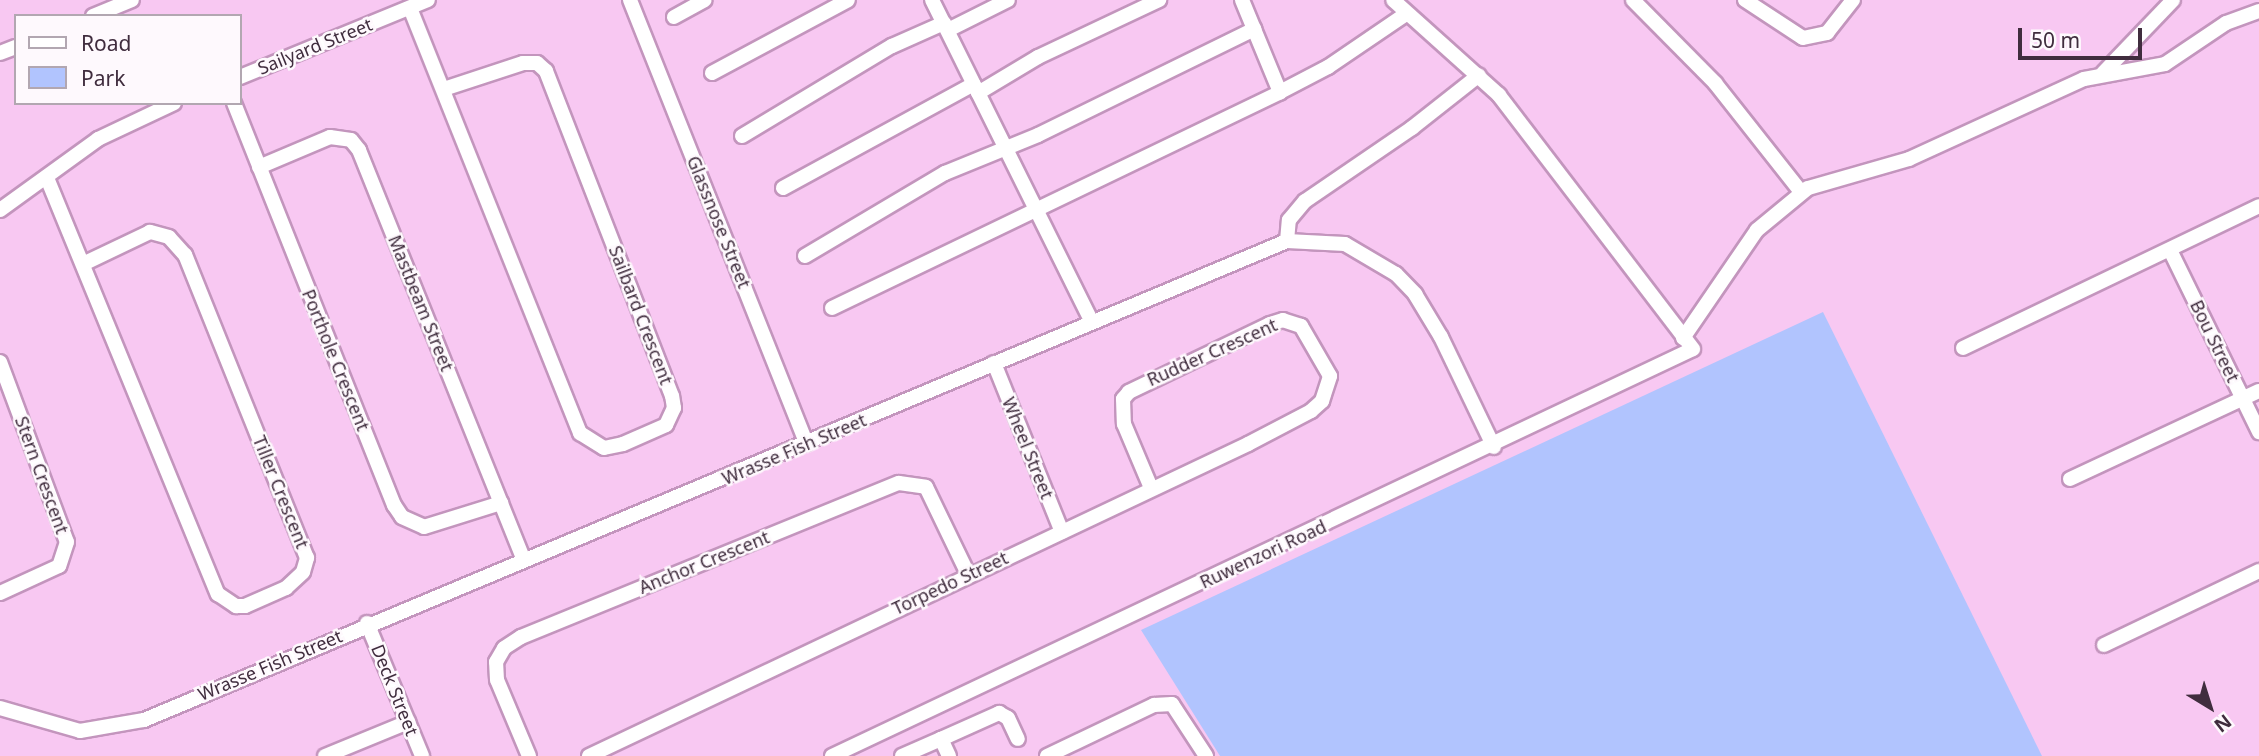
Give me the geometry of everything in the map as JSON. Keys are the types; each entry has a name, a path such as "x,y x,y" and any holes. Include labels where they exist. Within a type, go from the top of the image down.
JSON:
{"street":[{"path":"98,14 132,0"},
{"name":"Sailyard Street","path":"242,76 428,0"},
{"name":"Glassnose Street","path":"630,0 806,443"},
{"path":"674,17 705,0"},
{"path":"712,73 848,0"},
{"path":"932,0 1092,323"},
{"path":"742,136 892,46 1008,0"},
{"path":"783,188 930,104 976,88 1159,0"},
{"path":"1242,0 1280,92"},
{"path":"1393,0 1499,95 1688,343 1758,230 1801,192 1909,159 1994,117 2103,72 2165,64 2226,23 2259,11"},
{"path":"1633,0 1716,83 1801,192"},
{"path":"1745,0 1803,38 1815,38 1827,33 1853,0"},
{"path":"2103,72 2173,0"},
{"name":"Sailbard Crescent","path":"410,8 580,433 604,447 623,444 666,425 674,408 672,396 546,71 537,63 523,63 444,89"},
{"path":"832,308 1034,208 1280,92 1328,67 1406,14"},
{"path":"805,256 945,173 1007,148 1254,29"},
{"path":"1287,241 1289,220 1305,201 1412,128 1479,75"},
{"path":"0,210 97,139 170,105"},
{"name":"Porthole Crescent","path":"235,105 402,517 424,527 501,503"},
{"name":"Mastbeam Street","path":"259,167 330,137 351,141 359,150 524,560"},
{"name":"Tiller Crescent","path":"47,178 218,594 236,606 245,606 286,588 303,572 307,558 185,255 169,237 150,232 83,264"},
{"path":"1963,348 2259,206"},
{"name":"Wrasse Fish Street","path":"0,708 80,731 121,727 1287,241 1345,244 1396,274 1415,294 1441,337 1494,447"},
{"name":"Bou Street","path":"2170,250 2259,432"},
{"name":"Rudder Crescent","path":"1151,488 1122,412 1124,399 1145,381 1270,324 1292,320 1311,339 1330,376 1322,401 1311,411"},
{"name":"Ruwenzori Road","path":"832,756 1494,447 1688,343"},
{"name":"Stern Crescent","path":"0,362 66,542 59,566 0,593"},
{"name":"Wheel Street","path":"994,363 1062,532"},
{"path":"2070,479 2259,391"},
{"name":"Torpedo Street","path":"589,756 1311,411"},
{"name":"Anchor Crescent","path":"529,756 497,680 496,662 504,648 521,636 900,483 926,487 968,574"},
{"path":"2104,645 2259,571"},
{"name":"Deck Street","path":"367,623 422,756"},
{"path":"1047,756 1154,705 1172,704 1206,756"},
{"path":"902,756 999,713 1008,718 1018,739"},
{"path":"325,756 408,722"},
{"path":"941,739 949,756"}],"green space":[{"path":"1823,312 2042,756 1220,756 1141,630"}]}
